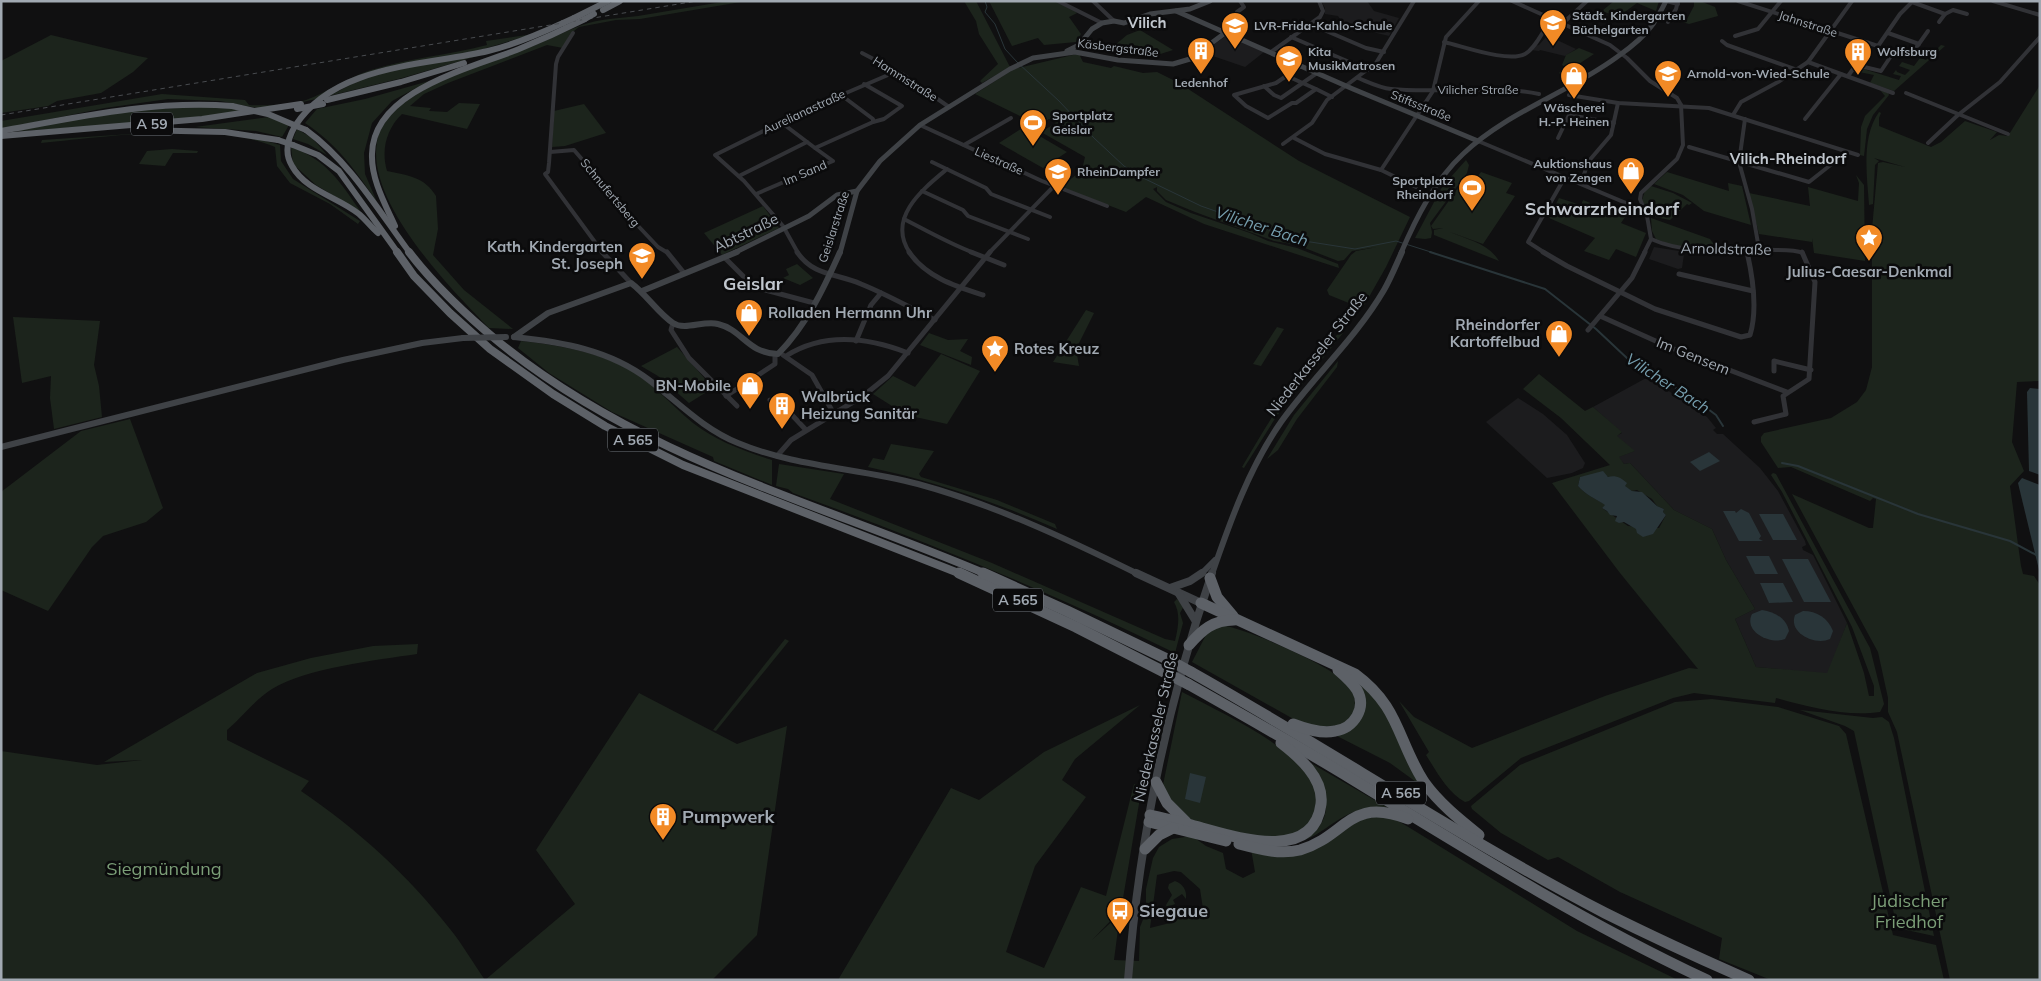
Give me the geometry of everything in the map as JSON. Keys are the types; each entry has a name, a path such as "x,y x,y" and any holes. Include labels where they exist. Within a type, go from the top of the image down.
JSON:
{"highway":[{"name":"A 59","path":"583,18 610,1"},
{"path":"404,245 381,195 372,165 372,144 383,121 406,98 430,83 519,49 610,1"},
{"name":"A 59","path":"1,140 133,130 226,120 392,88 448,72 506,52 620,1"},
{"name":"A 59","path":"544,31 568,24"},
{"name":"A 59","path":"325,102 438,71 502,50 554,28"},
{"path":"385,236 376,231 360,215 307,182 293,168 287,151 289,138 298,120 322,98 339,88 377,72 408,64 489,50 544,31"},
{"path":"1,131 138,106 182,103 232,106 268,114 306,130 324,143 340,159 404,245"},
{"name":"A 59","path":"1,136 202,119 299,107"},
{"path":"133,130 216,130 254,134 278,140 318,155 339,171 385,236"},
{"name":"A 565","path":"385,236 414,276 450,313 490,349 553,394 605,426 683,465 959,573 1076,627 1243,714 1537,893 1653,955 1707,980"},
{"name":"A 565","path":"404,245 423,271 483,330 532,369 612,419 690,458 891,536 1016,587 1098,624 1267,713 1534,874 1617,920 1709,964 1749,980"},
{"path":"1210,578 1216,596 1237,620"},
{"path":"1201,603 1355,674 1372,687 1385,702 1393,716 1412,760 1424,781 1439,799 1465,824 1534,874"},
{"path":"1189,645 1206,626 1226,619 1237,620"},
{"path":"1267,713 1310,730 1338,731 1351,725 1361,708 1359,694 1348,678 1329,663"},
{"path":"1149,819 1188,824 1248,840 1274,842 1300,837 1317,822 1322,802 1318,786 1311,772 1298,755 1243,714"},
{"path":"1156,782 1167,803 1188,824"},
{"path":"1149,819 1173,828 1274,851 1294,851 1307,847 1356,816 1371,812 1387,812 1400,815 1444,836"},
{"path":"1145,849 1159,835 1173,828"}],"main road":[{"name":"Niederkasseler Straße","path":"1128,980 1130,951 1149,819 1174,697 1195,620 1236,505 1267,444 1307,387 1370,311 1385,289 1406,243 1438,184 1459,158 1478,141 1506,121 1622,54 1649,30 1659,18 1666,1"},
{"path":"1073,51 1092,29 1102,23 1114,21 1122,23 1144,15 1191,8 1204,2"},
{"path":"1190,18 1186,14 1191,8"},
{"name":"Stiftsstraße","path":"1176,11 1346,86 1478,141"},
{"name":"Käsbergstraße","path":"1060,53 1073,51 1118,60 1165,64 1183,62 1196,55 1225,33"},
{"name":"Geislarstraße","path":"777,355 793,339 830,275 842,248 857,191 877,165 920,125 949,106 1018,64 1033,58 1060,53"},
{"name":"Abtstraße","path":"642,291 725,258 809,216 834,196 857,191"},
{"path":"514,337 548,313 612,292 631,283 642,291 673,323 678,325 708,323 722,325 758,352 777,355"},
{"path":"532,324 531,333 534,339"},
{"path":"1,447 343,360 422,343 463,338 514,337 534,339 588,348 611,357 647,378 694,418 736,442 777,456 901,480 969,499 1032,524 1201,603"},
{"path":"1173,590 1199,577 1217,558"},
{"path":"1173,590 1195,620"}],"street":[{"path":"1058,1 1069,4 1088,19 1102,23"},
{"path":"1094,1 1114,21"},
{"path":"1191,8 1195,5 1193,1"},
{"path":"1237,12 1244,8 1240,1"},
{"path":"1271,52 1322,14 1323,8 1319,1"},
{"path":"1283,144 1294,138 1312,123 1323,104 1368,70 1384,52 1414,1"},
{"path":"1381,170 1401,136 1433,91 1444,42 1448,33 1479,1"},
{"path":"1512,1 1551,20 1600,40 1622,54 1650,81 1677,98 1681,105 1683,145 1672,166 1641,193 1640,199 1645,211 1651,239 1640,266 1591,327"},
{"path":"1578,1 1586,2"},
{"path":"1666,1 1677,2 1668,22"},
{"name":"Jahnstraße","path":"1738,1 1878,46 1888,33"},
{"path":"1736,36 1758,29 1781,1"},
{"path":"1733,114 1741,102 1808,62 1852,1"},
{"path":"1993,1 2040,15"},
{"path":"1562,24 1586,2"},
{"path":"1918,44 1888,33 1901,13 1913,2 1945,14"},
{"path":"1938,22 1945,14 1954,10 1967,14"},
{"path":"1444,42 1503,56 1520,57 1528,52 1551,20"},
{"path":"1310,24 1366,48 1384,52"},
{"path":"1916,48 1928,30"},
{"path":"573,33 558,57 556,64 550,152 548,172 545,174 608,260 631,283"},
{"path":"1928,143 2000,82 2040,37"},
{"path":"1292,38 1368,70"},
{"path":"1722,41 1728,45 1797,70"},
{"path":"1848,76 1856,65 1881,71 1895,50"},
{"name":"Hammstraße","path":"862,53 902,74 949,106"},
{"path":"1808,62 1893,93"},
{"path":"1300,66 1276,83 1234,95 1246,106 1268,118 1292,103 1296,103 1316,89"},
{"name":"Aurelianastraße","path":"739,176 715,156 717,153 864,84 896,72"},
{"path":"1281,98 1317,73"},
{"path":"1805,119 1841,74"},
{"path":"1287,76 1332,97"},
{"name":"Vilicher Straße","path":"1358,78 1389,89 1433,91 1515,89 1539,94"},
{"path":"782,123 815,148 884,119 902,106 864,84"},
{"path":"1264,86 1274,95 1292,103"},
{"path":"1906,93 2008,134"},
{"path":"841,95 873,120 873,122"},
{"path":"1569,95 1618,103 1702,107 1733,114 1858,155"},
{"path":"1581,184 1588,162 1611,135 1618,103"},
{"path":"1558,138 1569,115 1614,123"},
{"path":"964,145 1012,118"},
{"path":"1745,119 1739,162 1752,209 1759,249"},
{"name":"Liestraße","path":"920,125 1054,186 1107,206"},
{"path":"1294,138 1325,154 1381,170 1416,187"},
{"name":"Stiftsstraße","path":"1478,141 1645,211"},
{"path":"807,142 739,176 784,228 805,263 816,270 860,283 935,320"},
{"path":"1689,147 1809,182 1847,152"},
{"name":"Im Sand","path":"756,194 833,161 815,148"},
{"name":"Schnufertsberg","path":"550,152 574,150 624,208 625,212 658,247 666,251 684,273"},
{"path":"932,162 984,187 991,194 1050,217"},
{"path":"947,169 910,204 904,219 904,239 908,251 917,263 931,274 983,295"},
{"path":"1584,175 1579,180 1567,178 1528,244 1620,293 1670,315 1741,337 1750,335 1752,332 1753,291 1746,250"},
{"path":"777,456 791,440 875,387 888,376 985,258 1054,186"},
{"path":"922,191 963,210 968,216 1028,239"},
{"path":"904,219 944,239 950,244 1004,265"},
{"name":"Arnoldstraße","path":"1651,239 1659,244 1686,250 1719,252 1759,249 1802,252 1815,282 1811,370"},
{"path":"725,258 754,287 764,292 814,303"},
{"path":"1679,274 1753,291"},
{"path":"856,341 871,305 881,293"},
{"name":"Im Gensem","path":"1600,316 1628,330 1716,366 1787,392"},
{"path":"673,323 671,330 688,358 737,406"},
{"path":"786,356 802,346 834,338 908,353"},
{"path":"726,396 775,364 777,355 786,356 812,375 834,414"},
{"path":"1754,422 1786,414 1783,396 1810,379 1811,370 1774,361 1774,371"},
{"path":"770,400 773,407 792,415 806,430"}],"shaded area":[{"path":"1321,1 1367,1 1374,11 1399,18 1389,36 1344,25 1338,16 1325,14 1325,8"},
{"name":"LVR-Frida-Kahlo-Schule","path":"1226,36 1264,52 1245,67 1207,54 1211,49 1210,47"},
{"name":"Städt. Kindergarten Büchelgarten","path":"1546,37 1576,49 1565,56 1540,50 1531,50"},
{"path":"1654,247 1679,251 1684,254 1682,268 1678,269 1649,259"},
{"path":"1648,377 1707,417 1716,428 1713,430 1717,434 1723,434 1760,468 1778,491 1805,541 1806,545 1802,547 1803,550 1813,555 1847,623 1828,674 1756,667 1735,619 1755,609 1726,560 1712,529 1674,510 1630,463 1624,464 1618,457 1634,451 1616,436 1622,433 1593,407"},
{"path":"2030,388 2040,389 2040,475 2029,471 2027,392"},
{"path":"1518,398 1543,414 1567,435 1585,463 1583,468 1572,473 1547,478 1486,422"},
{"path":"1709,452 1720,461 1700,471 1690,462"},
{"path":"1603,471 1608,477 1616,477 1623,480 1627,483 1625,486 1632,491 1642,492 1657,506 1664,509 1663,512 1666,515 1653,534 1643,537 1637,533 1636,529 1624,522 1619,523 1615,521 1617,516 1610,515 1602,508 1605,505 1578,486 1580,477"},
{"path":"2022,478 2040,485 2040,574 2018,483"},
{"path":"1741,509 1749,513 1761,536 1759,539 1763,541 1739,541 1723,511 1735,511 1736,513"},
{"path":"1759,514 1783,514 1797,540 1773,540"},
{"path":"1746,556 1769,556 1778,574 1755,574"},
{"path":"1782,559 1808,559 1831,602 1804,602"},
{"path":"1760,583 1783,583 1793,602 1769,603"},
{"path":"1762,610 1771,612 1783,619 1789,631 1785,639 1773,640 1760,636 1751,626 1752,614"},
{"path":"1803,611 1817,614 1825,619 1833,631 1830,639 1817,641 1799,632 1795,627 1795,615"},
{"path":"1190,773 1206,777 1200,803 1185,799"}],"green space":[{"path":"728,1 747,1 579,27 570,34 563,48 547,45 448,83 424,94 410,106 431,108 429,111 447,112 459,103 480,104 467,129 402,114 392,126 385,148 387,171 421,181 436,196 438,229 433,255 464,290 513,329 489,328 434,267 397,217 384,191 377,166 377,142 385,124 399,107 442,80 539,44 582,25 602,20"},
{"path":"964,1 976,1 1010,67 982,83 980,81 998,64 979,34 976,21"},
{"path":"989,1 1056,1 1068,5 1077,13 1069,17 1081,34 1076,42 1044,45 1038,38 1012,46"},
{"path":"1614,1 1659,1 1656,11 1637,3 1618,17 1602,11"},
{"path":"1694,1 1700,1 1715,7 1718,16 1689,24 1675,20 1686,21 1694,6"},
{"path":"1140,30 1173,50 1151,57 1143,52 1115,45 1127,35"},
{"path":"533,34 473,52 381,68 316,99 285,106 263,109 220,101 168,99 105,108 1,129 1,121 162,94 245,100 249,105 293,103 314,97 371,70 400,62 487,45 486,41"},
{"path":"51,35 148,58 133,72 101,93 57,101 48,106 1,113 1,61"},
{"path":"1941,45 1945,46 1894,91 1870,83 1874,75 1854,71 1857,67 1899,80 1901,76 1893,74 1896,70 1905,75 1910,70 1899,66 1902,62 1914,66 1920,58 1907,56 1900,51 1926,60"},
{"path":"1579,48 1594,54 1562,75 1559,73 1565,67 1562,65 1566,55"},
{"path":"488,53 402,78 329,96 360,80 384,72"},
{"path":"1082,54 1080,56 1083,62 1111,68 1114,66 1143,73 1157,72 1179,83 1299,161 1410,217 1386,267 1365,304 1361,308 1329,295 1327,290 1351,255 1356,251 1377,247 1352,251 1344,260 1338,261 1297,245 1274,241 1195,212 1166,200 1157,191 1157,187 1153,189 1166,202 1191,213 1268,241 1297,248 1338,264 1339,268 1204,224 1146,197 1126,212 1061,187 1082,170 1085,157 1041,132 1056,123 1049,119 1034,128 1019,120 1022,117 975,94 1014,69"},
{"path":"429,81 392,101 372,123 364,153 365,174 377,202 336,149 305,123 317,109 365,99"},
{"path":"2040,85 2040,381 2017,382 2012,442 2024,471 2010,486 2023,574 2034,576 2040,585 2040,980 1950,980 1897,732 1888,712 1888,698 1878,652 1792,494 1869,528 1873,528 1876,499 1873,498 1870,501 1791,467 1778,468 1761,442 1761,437 1764,433 1831,418 1857,402 1866,390 1872,367 1872,229 1878,163 1883,162 1905,167 1874,158 1879,161 1875,165 1873,204 1869,205 1867,145 1873,122 1879,112 1881,113 1879,126 1931,147 1941,142 1965,121 1997,132 1990,140 1999,135 2008,136"},
{"path":"1880,90 1889,95 1873,115 1867,129 1864,156 1860,155 1861,127 1865,116 1885,96"},
{"path":"584,104 606,133 565,146 552,147 554,111"},
{"path":"215,106 248,111 163,121 8,132 109,112"},
{"path":"269,117 289,125 282,137 256,131 195,127"},
{"name":"Sportplatz Geislar","path":"1024,127 1067,152 1043,168 999,143"},
{"path":"297,129 312,138 327,155 308,144 293,139"},
{"path":"205,132 262,140 280,145 281,161 293,179 360,221 358,224 330,204 290,183 277,166 275,147 251,139 223,135 160,133 41,143 42,140 145,133"},
{"path":"291,147 314,158 332,173 361,212 316,185 293,164"},
{"path":"172,149 198,151 197,153 173,153 165,166 139,164 147,151"},
{"path":"1466,160 1469,165 1467,173 1430,223 1431,238 1415,238 1442,187"},
{"name":"Sportplatz Rheindorf","path":"1481,172 1512,183 1506,193 1515,196 1483,244 1450,232 1483,246 1499,261 1434,235 1434,230 1443,228 1433,229 1431,226 1465,178 1474,181"},
{"path":"1667,172 1729,191 1728,183 1742,186 1751,225 1704,211 1683,195 1654,184"},
{"path":"1856,175 1864,185 1865,261 1814,253 1812,238 1812,242 1759,234 1749,193 1810,206 1808,187 1858,201 1859,183"},
{"path":"1651,186 1673,193 1692,203 1687,204 1670,220 1650,216 1642,200 1645,191"},
{"path":"1559,198 1581,205 1583,200 1625,217 1621,223 1646,233 1636,257 1616,249 1609,260 1584,251 1595,238 1549,218"},
{"path":"763,206 779,228 722,255 704,233"},
{"path":"1651,218 1710,239 1717,249 1676,247 1656,239 1652,231"},
{"path":"797,264 813,278 800,285 783,278 789,275 786,269"},
{"path":"1086,310 1094,313 1076,349 1079,366 1053,362"},
{"path":"13,317 100,321 94,365 99,386 102,417 54,429 50,398 51,376 22,383"},
{"path":"1277,327 1284,329 1261,366 1253,364"},
{"path":"929,333 948,340 968,339 960,351 972,357 971,365 920,345"},
{"path":"1339,333 1343,333 1276,417 1244,468 1242,467 1274,414 1298,380"},
{"path":"521,341 548,344 574,350 613,361 625,367 652,386 693,423 711,435 731,445 772,460 772,485 714,461 713,457 612,412 549,373 518,348"},
{"path":"677,347 713,388 689,403 658,376 641,366"},
{"path":"941,354 980,371 947,424 888,411 892,406 873,394 893,376 915,387"},
{"path":"1338,361 1337,367 1297,419 1278,450 1267,459 1294,415"},
{"path":"1539,374 1585,411 1593,407 1622,432 1617,436 1635,451 1619,457 1624,464 1630,463 1674,510 1712,529 1726,560 1755,609 1735,619 1756,667 1827,673 1847,623 1864,673 1869,696 1874,696 1874,686 1852,627 1782,492 1771,475 1773,473 1776,474 1870,648 1884,704 1880,712 1841,712 1814,708 1776,698 1775,703 1694,693 1673,698 1521,758 1469,801 1465,802 1453,793 1426,755 1429,752 1399,701 1414,717 1472,748 1605,696 1689,668 1698,669 1620,573 1552,483 1610,465 1561,418 1523,389","holes":["1605,475 1632,491 1637,490 1652,499 1657,506 1664,509 1663,512 1666,515 1659,528 1628,526 1602,508 1606,505 1578,486 1580,477"]},
{"path":"130,419 163,508 146,522 103,536 92,547 48,611 1,590 1,492 81,431"},
{"path":"891,444 934,451 919,474 921,477 997,500 1055,524 1057,529 964,493 868,467 873,458 884,460"},
{"path":"779,464 844,474 830,499 992,563 1165,639 1175,641 1178,616 1174,602 1177,599 1184,606 1180,613 1183,623 1175,653 1034,588 890,529 776,486"},
{"path":"1222,625 1235,628 1291,650 1342,679 1353,691 1354,714 1341,725 1321,727 1297,721 1192,662 1207,633"},
{"path":"785,639 789,641 716,731 713,730"},
{"name":"Siegmündung","path":"418,644 417,654 322,670 286,682 272,689 227,730 227,740 309,781 301,791 362,837 417,890 450,929 485,980 1,980 1,751 97,765 142,760 104,762 257,673 311,658 373,646"},
{"path":"1354,680 1369,690 1380,704 1423,787 1390,763 1335,735 1360,718"},
{"path":"1182,692 1264,737 1279,747 1304,770 1317,796 1317,807 1307,826 1302,831 1296,835 1286,837 1239,833 1193,821 1177,810 1163,785"},
{"path":"639,693 737,744 787,726 757,935 712,980 485,980 575,904 536,850"},
{"path":"1712,699 1778,707 1839,726 1846,734 1893,935 1936,945 1944,980 1771,980 1719,959 1722,938 1620,892 1558,857 1548,860 1501,833 1472,809 1471,806 1520,765 1675,702"},
{"path":"1140,705 1075,759 1062,780 1086,797 1035,866 1006,952 1044,968 1081,887 1106,896 1134,784 1142,786 1121,910 1092,940 1120,914 1114,960 1139,961 1140,927 1146,912 1146,889 1153,858 1159,847 1172,839 1192,836 1206,846 1223,853 1226,869 1243,878 1255,872 1251,849 1269,854 1339,833 1360,820 1377,816 1393,818 1577,931 1678,980 838,980 951,788 979,800 1044,752","holes":["1174,871 1181,872 1200,889 1203,909 1189,911 1170,923 1150,928 1157,875"]},
{"name":"Jüdischer Friedhof","path":"1800,710 1873,718 1882,717 1889,722 1894,738 1934,936 1897,928 1854,731"},
{"path":"1309,762 1390,809 1354,812 1305,840 1316,831 1322,822 1326,804 1320,784"},
{"path":"1175,881 1184,888 1186,899 1182,894 1173,900 1175,904 1167,907 1166,905 1172,895 1168,888 1169,884"}],"waterway":[{"name":"Vilicher Bach","path":"985,1 987,7 985,12 995,24 1005,49 1094,138 1124,166 1139,176 1201,206 1298,240 1355,249 1396,241 1434,253"},
{"name":"Vilicher Bach","path":"1430,252 1545,289 1596,329 1629,360 1696,400 1716,415 1723,426"},
{"name":"Vilicher Bach","path":"1782,463 1798,466 1918,514 2010,541 2040,557"}],"railway":[{"path":"1,115 697,1"}],"place":[{"name":"Städt. Kindergarten Büchelgarten","path":"1553,47"},
{"name":"LVR-Frida-Kahlo-Schule","path":"1235,50"},
{"name":"Ledenhof","path":"1201,75"},
{"name":"Wolfsburg","path":"1858,76"},
{"name":"Kita MusikMatrosen","path":"1289,83"},
{"name":"Arnold-von-Wied-Schule","path":"1668,98"},
{"name":"Wäscherei H.-P. Heinen","path":"1574,100"},
{"name":"Sportplatz Geislar","path":"1033,147"},
{"name":"Auktionshaus von Zengen","path":"1631,195"},
{"name":"RheinDampfer","path":"1058,196"},
{"name":"Sportplatz Rheindorf","path":"1472,212"},
{"name":"Julius-Caesar-Denkmal","path":"1869,262"},
{"name":"Kath. Kindergarten St. Joseph","path":"642,280"},
{"name":"Rolladen Hermann Uhr","path":"749,337"},
{"name":"Rheindorfer Kartoffelbud","path":"1559,358"},
{"name":"Rotes Kreuz","path":"995,373"},
{"name":"BN-Mobile","path":"750,410"},
{"name":"Walbrück Heizung Sanitär","path":"782,430"},
{"name":"Pumpwerk","path":"663,841"},
{"name":"Siegaue","path":"1120,935"}],"district":[{"name":"Vilich","path":"1147,23"},
{"name":"Vilich-Rheindorf","path":"1788,159"},
{"name":"Schwarzrheindorf","path":"1602,209"},
{"name":"Geislar","path":"753,284"}]}
